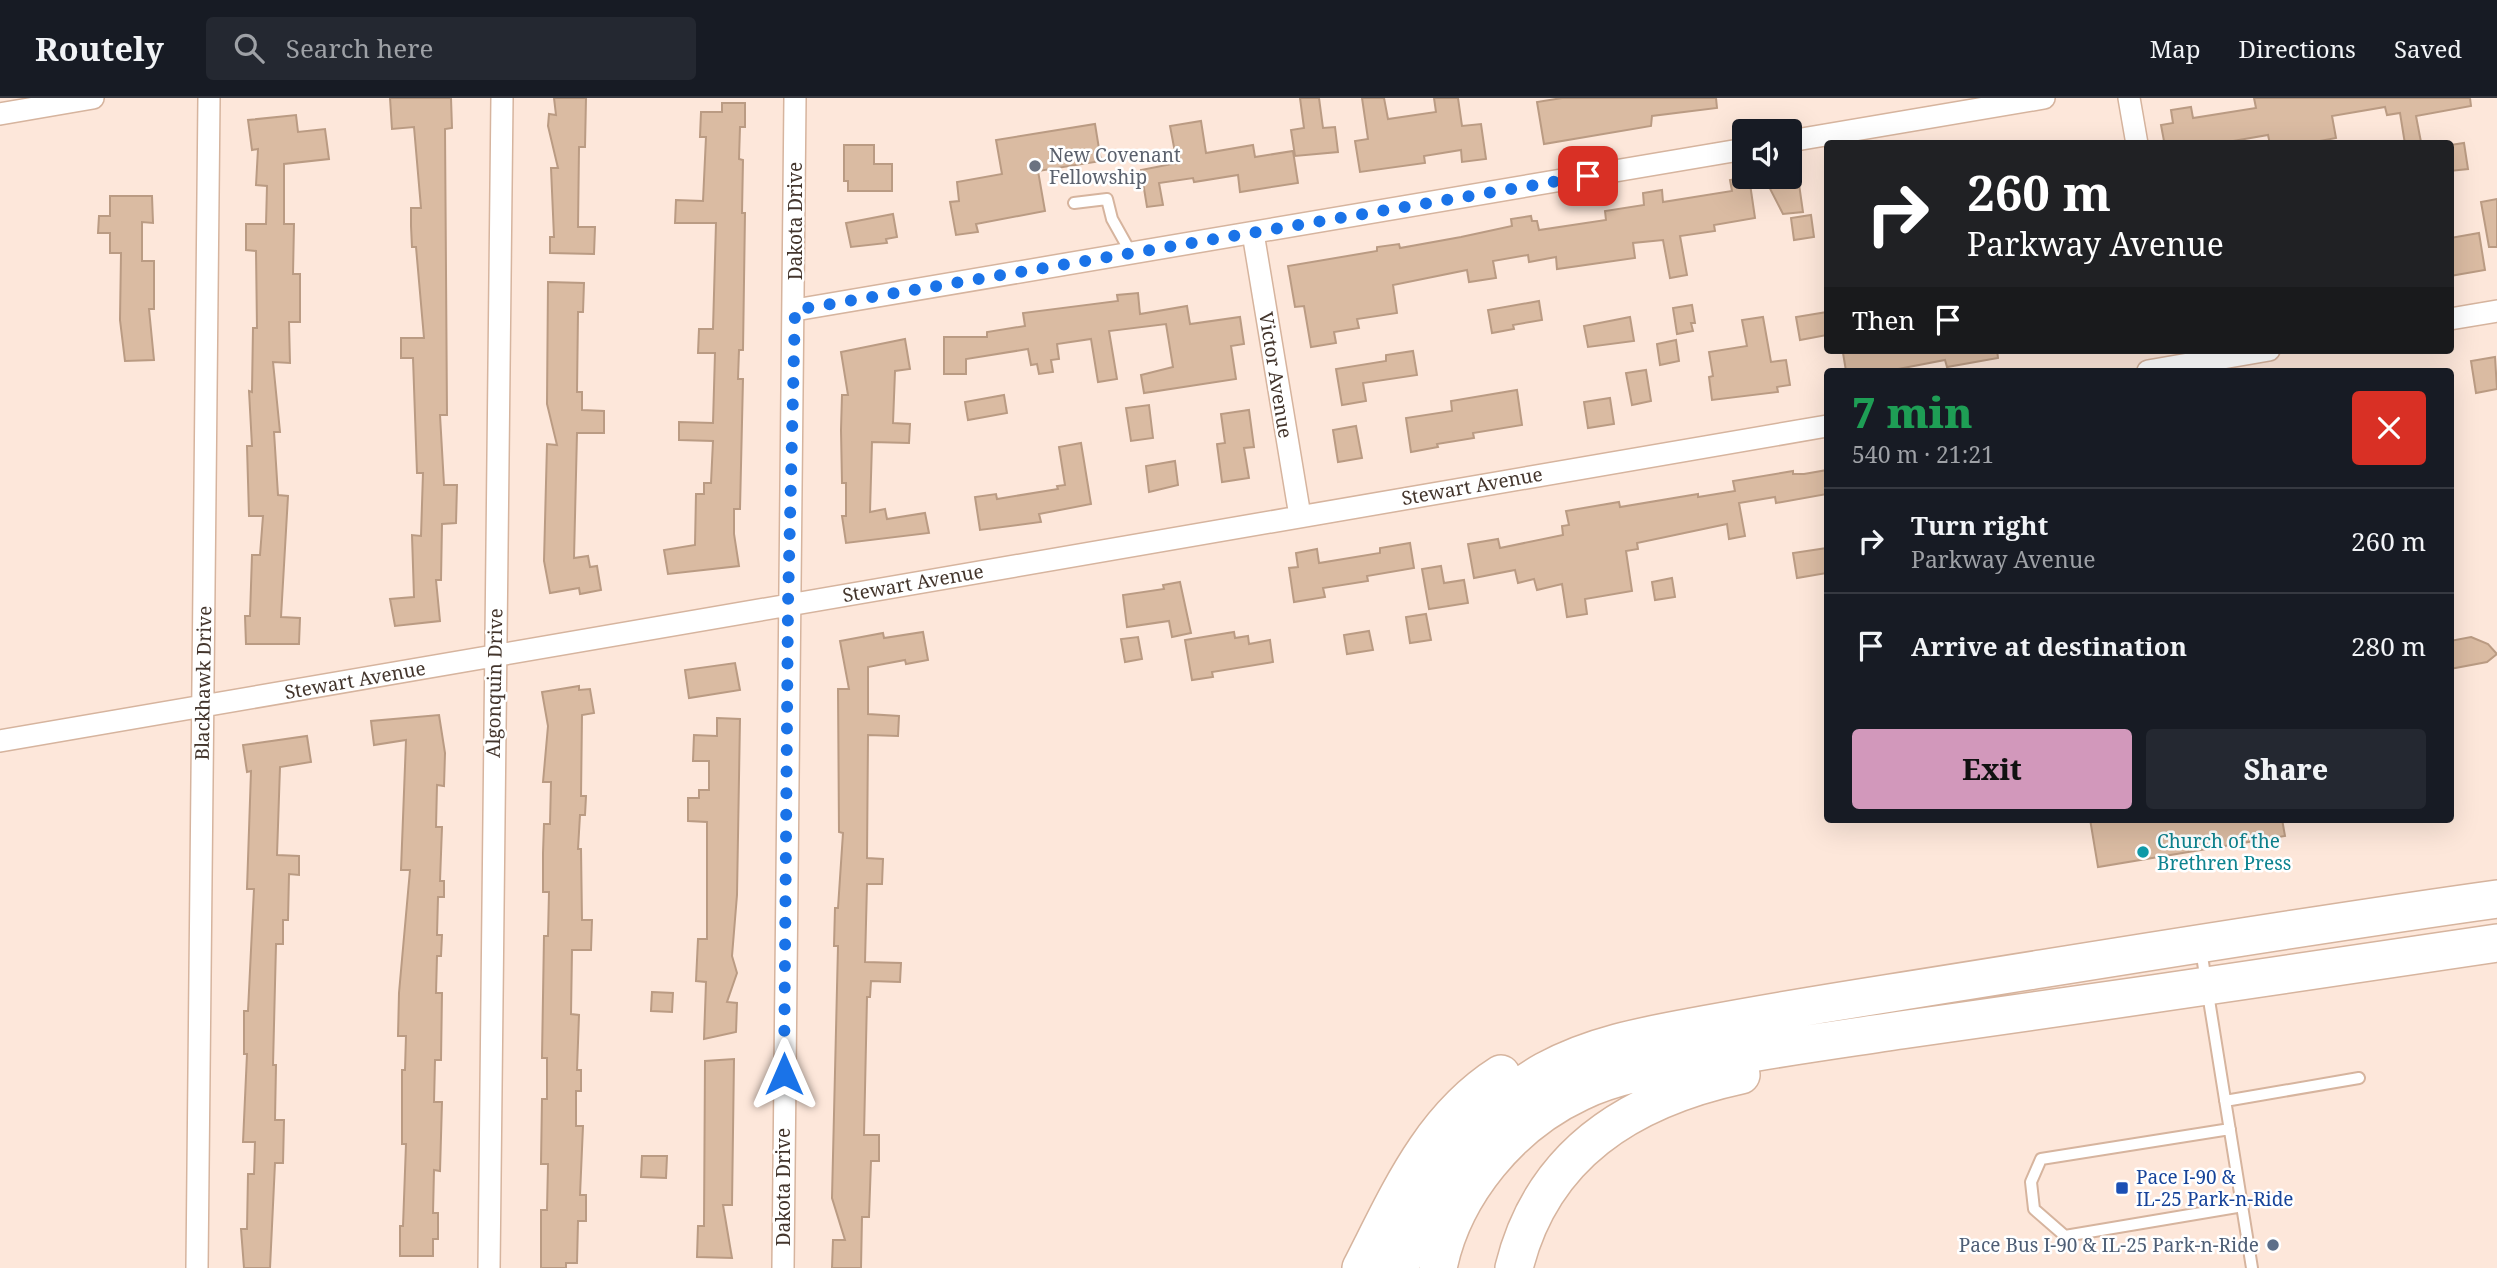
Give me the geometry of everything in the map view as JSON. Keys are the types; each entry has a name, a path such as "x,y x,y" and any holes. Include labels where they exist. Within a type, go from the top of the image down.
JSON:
{"highway":[{"path":"1400,1268 1416,1216 1443,1168 1462,1142 1519,1088 1545,1071 1606,1046 1774,1012 2497,899"},
{"path":"1438,1268 1454,1221 1467,1195 1497,1154 1555,1105 1599,1083 1635,1073 1747,1053 2206,989 2497,943"},
{"path":"1514,1268 1529,1219 1561,1168 1599,1134 1655,1103 1729,1077 2050,1009"},
{"path":"1361,1268 1398,1196 1435,1134 1474,1094 1514,1066 1551,1045 1604,1027 1672,1017 1774,1012"}],"street":[{"path":"0,114 93,98"},
{"name":"Blackhawk Drive","path":"197,1268 209,98"},
{"name":"Algonquin Drive","path":"489,1268 502,98"},
{"name":"Dakota Drive","path":"783,1268 788,604 795,310 795,98"},
{"path":"1802,139 2044,98"},
{"path":"2129,98 2136,140"},
{"path":"795,310 1732,151"},
{"name":"Victor Avenue","path":"1253,233 1300,516"},
{"path":"2454,318 2497,311"},
{"path":"2154,368 2173,358 2221,365 2256,354"},
{"name":"Stewart Avenue","path":"0,741 1824,427"}],"lane":[{"path":"1074,203 1107,198 1112,219 1131,253"},
{"path":"2200,944 2252,1268"},
{"path":"2225,1101 2359,1078"},
{"path":"2230,1129 2040,1159 2031,1182 2034,1209 2065,1236 2243,1206"}],"building":[{"path":"390,98 451,98 452,128 445,129 447,415 440,415 444,485 457,485 456,523 442,524 441,580 436,580 440,621 395,626 390,599 414,597 412,535 421,536 423,473 417,473 413,358 401,358 401,338 424,338 416,247 412,247 411,226 411,208 421,208 414,127 392,129"},
{"path":"554,98 586,98 585,147 579,147 578,227 595,227 594,254 550,253 550,237 554,237 551,168 558,168 548,126 549,114 556,115"},
{"path":"1300,98 1319,98 1323,128 1335,127 1338,152 1295,156 1291,130 1304,128"},
{"path":"1362,98 1384,98 1388,119 1436,112 1434,98 1458,98 1462,126 1481,124 1486,159 1462,162 1461,150 1424,156 1425,163 1360,172 1355,141 1368,139"},
{"path":"1562,98 1716,98 1717,108 1652,116 1651,126 1544,144 1537,102"},
{"path":"2254,98 2470,98 2471,106 2416,116 2421,140 2404,140 2400,113 2387,115 2385,107 2332,116 2336,138 2325,140 2269,140 2268,135 2239,140 2164,140 2161,125 2173,123 2171,110 2191,107 2193,118 2256,108"},
{"path":"722,103 745,103 745,127 740,127 739,159 743,160 742,213 745,213 743,350 739,350 738,379 743,379 740,509 734,509 734,534 739,566 668,574 664,550 695,545 696,494 704,494 704,483 711,483 713,441 679,440 679,422 713,423 715,353 698,353 699,329 713,329 716,223 675,223 676,200 703,201 706,137 700,137 701,112 722,112"},
{"path":"296,115 298,132 325,129 329,159 284,164 284,224 294,224 293,274 300,274 300,322 289,322 290,363 273,362 280,432 274,432 278,495 288,496 281,617 300,618 299,644 246,644 245,616 250,616 252,555 260,555 263,516 249,516 247,446 252,446 249,391 252,392 253,328 257,328 256,251 246,250 246,224 266,224 267,186 256,185 258,149 252,150 248,120"},
{"path":"1201,121 1206,153 1253,145 1255,157 1293,151 1298,183 1240,192 1238,175 1194,182 1193,178 1159,183 1163,205 1147,207 1141,170 1177,163 1170,126"},
{"name":"New Covenant Fellowship","path":"1095,124 1101,161 1038,171 1045,211 976,224 978,232 956,235 950,202 959,201 957,182 1002,174 996,140"},
{"path":"2464,143 2468,169 2454,171 2454,144"},
{"path":"844,145 874,145 874,164 892,164 892,191 848,191 848,181 844,181"},
{"path":"1730,180 1732,189 1751,189 1755,218 1714,225 1715,231 1680,236 1687,275 1670,278 1663,240 1633,243 1635,258 1557,269 1556,257 1529,262 1528,255 1493,261 1496,278 1469,282 1467,270 1393,285 1397,313 1357,319 1359,328 1334,332 1336,343 1311,347 1304,306 1295,307 1288,266 1377,251 1377,247 1399,244 1400,248 1461,237 1512,226 1511,219 1531,216 1532,221 1537,221 1539,230 1606,220 1605,211 1644,205 1643,193 1662,190 1663,202 1732,191"},
{"path":"1770,189 1800,189 1803,212 1783,214"},
{"path":"110,196 152,196 153,223 142,222 142,261 154,261 154,309 149,309 154,360 125,361 120,320 121,253 110,253 110,233 98,233 99,216 110,216"},
{"path":"2497,199 2497,247 2489,247 2481,202"},
{"path":"893,214 897,237 886,239 887,243 851,247 846,223"},
{"path":"1811,215 1814,237 1794,240 1791,218"},
{"path":"2479,233 2485,270 2454,275 2454,237"},
{"path":"548,282 584,283 583,312 578,312 577,392 582,392 582,410 604,411 604,433 577,433 574,558 588,556 590,567 597,566 601,590 580,594 579,588 550,593 544,561 547,444 557,445 547,404"},
{"path":"1138,293 1140,314 1187,306 1190,324 1240,317 1244,344 1231,346 1236,379 1144,393 1141,375 1173,367 1166,324 1109,331 1117,379 1098,382 1091,339 1057,344 1059,359 1051,360 1053,372 1039,374 1037,364 1031,365 1028,349 966,359 966,374 944,374 944,337 987,337 987,332 1025,326 1023,313 1118,301 1117,295"},
{"path":"1539,301 1542,320 1513,325 1514,329 1492,333 1488,310"},
{"path":"1692,305 1695,323 1691,323 1693,331 1677,334 1673,308"},
{"path":"1824,312 1824,336 1800,340 1796,317"},
{"path":"1630,317 1634,341 1588,347 1584,326"},
{"path":"1763,317 1771,362 1786,360 1790,385 1777,387 1778,392 1712,400 1709,377 1713,376 1709,352 1747,346 1742,320"},
{"path":"905,339 910,369 895,371 893,423 910,424 909,443 872,442 870,512 885,509 887,519 925,513 929,533 846,543 842,516 846,516 846,483 842,483 841,430 842,395 848,395 841,352"},
{"path":"1676,340 1679,361 1660,365 1657,344"},
{"path":"1413,351 1417,375 1363,383 1366,401 1342,405 1336,369 1386,361 1386,355"},
{"path":"1843,354 1998,354 1998,358 1947,367 1945,360 1904,368 1846,368"},
{"path":"2495,357 2497,389 2476,393 2471,361"},
{"path":"1646,370 1651,401 1632,405 1626,373"},
{"path":"1517,390 1522,425 1473,433 1474,438 1437,444 1438,447 1411,452 1406,418 1452,411 1451,401"},
{"path":"1004,395 1007,413 968,420 965,402"},
{"path":"1610,398 1614,424 1588,428 1584,402"},
{"path":"1149,405 1153,438 1131,441 1126,408"},
{"path":"1249,410 1254,447 1244,448 1249,478 1222,482 1217,444 1225,443 1221,414"},
{"path":"1356,426 1362,458 1338,462 1333,430"},
{"path":"1081,443 1091,504 1039,514 1041,522 980,530 975,497 996,494 997,499 1058,489 1057,486 1065,485 1059,447"},
{"path":"1175,461 1178,485 1149,492 1146,466"},
{"path":"1793,471 1793,474 1824,471 1824,495 1776,503 1775,497 1739,503 1745,536 1729,539 1727,524 1637,543 1638,549 1626,551 1632,591 1585,599 1587,614 1567,617 1562,584 1537,590 1534,579 1518,583 1515,570 1474,578 1468,544 1498,539 1500,548 1563,535 1562,526 1569,525 1566,511 1619,502 1620,507 1698,494 1698,497 1735,491 1733,481"},
{"path":"1410,543 1414,568 1367,576 1368,581 1323,588 1325,597 1294,602 1289,568 1298,567 1296,553 1317,549 1319,563 1380,553 1380,548"},
{"path":"1824,548 1824,574 1797,578 1793,553"},
{"path":"1441,566 1444,583 1464,580 1468,603 1429,609 1422,569"},
{"path":"1672,578 1675,597 1655,600 1652,582"},
{"path":"1180,582 1191,633 1172,637 1169,621 1127,627 1123,595 1164,589 1163,585"},
{"path":"1426,614 1431,640 1410,643 1406,617"},
{"path":"1369,631 1373,650 1347,654 1344,635"},
{"path":"923,632 928,660 906,664 905,660 868,667 868,714 899,716 898,736 868,735 867,858 883,859 882,884 867,884 865,962 901,963 900,982 871,981 870,997 867,997 864,1135 879,1135 879,1161 871,1161 869,1217 862,1217 861,1268 832,1268 833,1240 845,1240 832,1198 838,946 834,946 835,908 838,908 843,833 839,832 838,689 849,689 840,641 883,633 884,638"},
{"path":"1234,632 1235,638 1248,636 1249,644 1270,640 1273,662 1212,672 1213,677 1192,680 1185,640"},
{"path":"1138,637 1142,659 1125,662 1121,639"},
{"path":"2471,637 2488,644 2497,654 2487,662 2454,668 2454,640"},
{"path":"735,663 740,690 689,698 685,670"},
{"path":"579,686 579,690 590,689 594,713 582,715 581,796 586,796 585,815 580,815 578,849 581,849 582,920 592,920 591,950 572,950 571,1014 579,1015 577,1070 581,1070 581,1091 576,1091 576,1126 583,1126 580,1195 586,1195 586,1221 578,1221 577,1263 566,1263 566,1268 541,1268 541,1210 547,1210 548,1164 541,1164 542,1099 547,1099 547,1058 542,1058 544,936 548,936 549,892 543,892 543,853 544,824 550,824 551,782 543,782 548,726 542,692"},
{"path":"439,715 445,753 444,786 437,785 436,827 442,827 440,881 444,881 444,897 438,897 437,935 442,935 441,956 437,956 436,993 442,993 441,1060 435,1060 434,1102 442,1102 440,1171 434,1170 433,1213 438,1213 438,1239 433,1239 433,1256 400,1256 406,1144 402,1144 402,1070 405,1070 406,1036 398,1036 399,993 410,870 401,870 406,740 374,745 371,721"},
{"path":"717,718 740,719 737,895 732,956 737,973 727,1002 737,1003 736,1032 704,1039 706,982 696,981 698,939 707,939 707,822 688,821 688,798 699,798 699,790 709,790 709,761 693,761 694,735 717,736"},
{"path":"307,736 311,762 280,767 277,855 299,856 299,875 289,874 288,920 283,920 283,944 276,944 273,1065 276,1065 275,1120 284,1120 283,1163 275,1163 270,1268 244,1268 241,1229 247,1229 248,1174 254,1174 255,1142 243,1142 247,1054 244,1054 244,1011 248,1011 254,889 247,889 251,771 247,772 243,745"},
{"name":"Church of the Brethren Press","path":"2091,823 2283,823 2285,836 2098,867"},
{"path":"652,992 673,993 672,1012 651,1011"},
{"path":"734,1059 732,1205 723,1205 732,1258 697,1257 698,1226 704,1226 705,1061"},
{"path":"642,1156 667,1156 666,1178 641,1177"}],"place":[{"name":"New Covenant Fellowship","path":"1035,166"},
{"name":"Church of the Brethren Press","path":"2143,852"},
{"name":"Pace I-90 & IL-25 Park-n-Ride","path":"2122,1188"},
{"name":"Pace Bus I-90 & IL-25 Park-n-Ride","path":"2273,1245"}],"route":[{"path":"784,1074 788,604 795,310 1588,176"}]}
